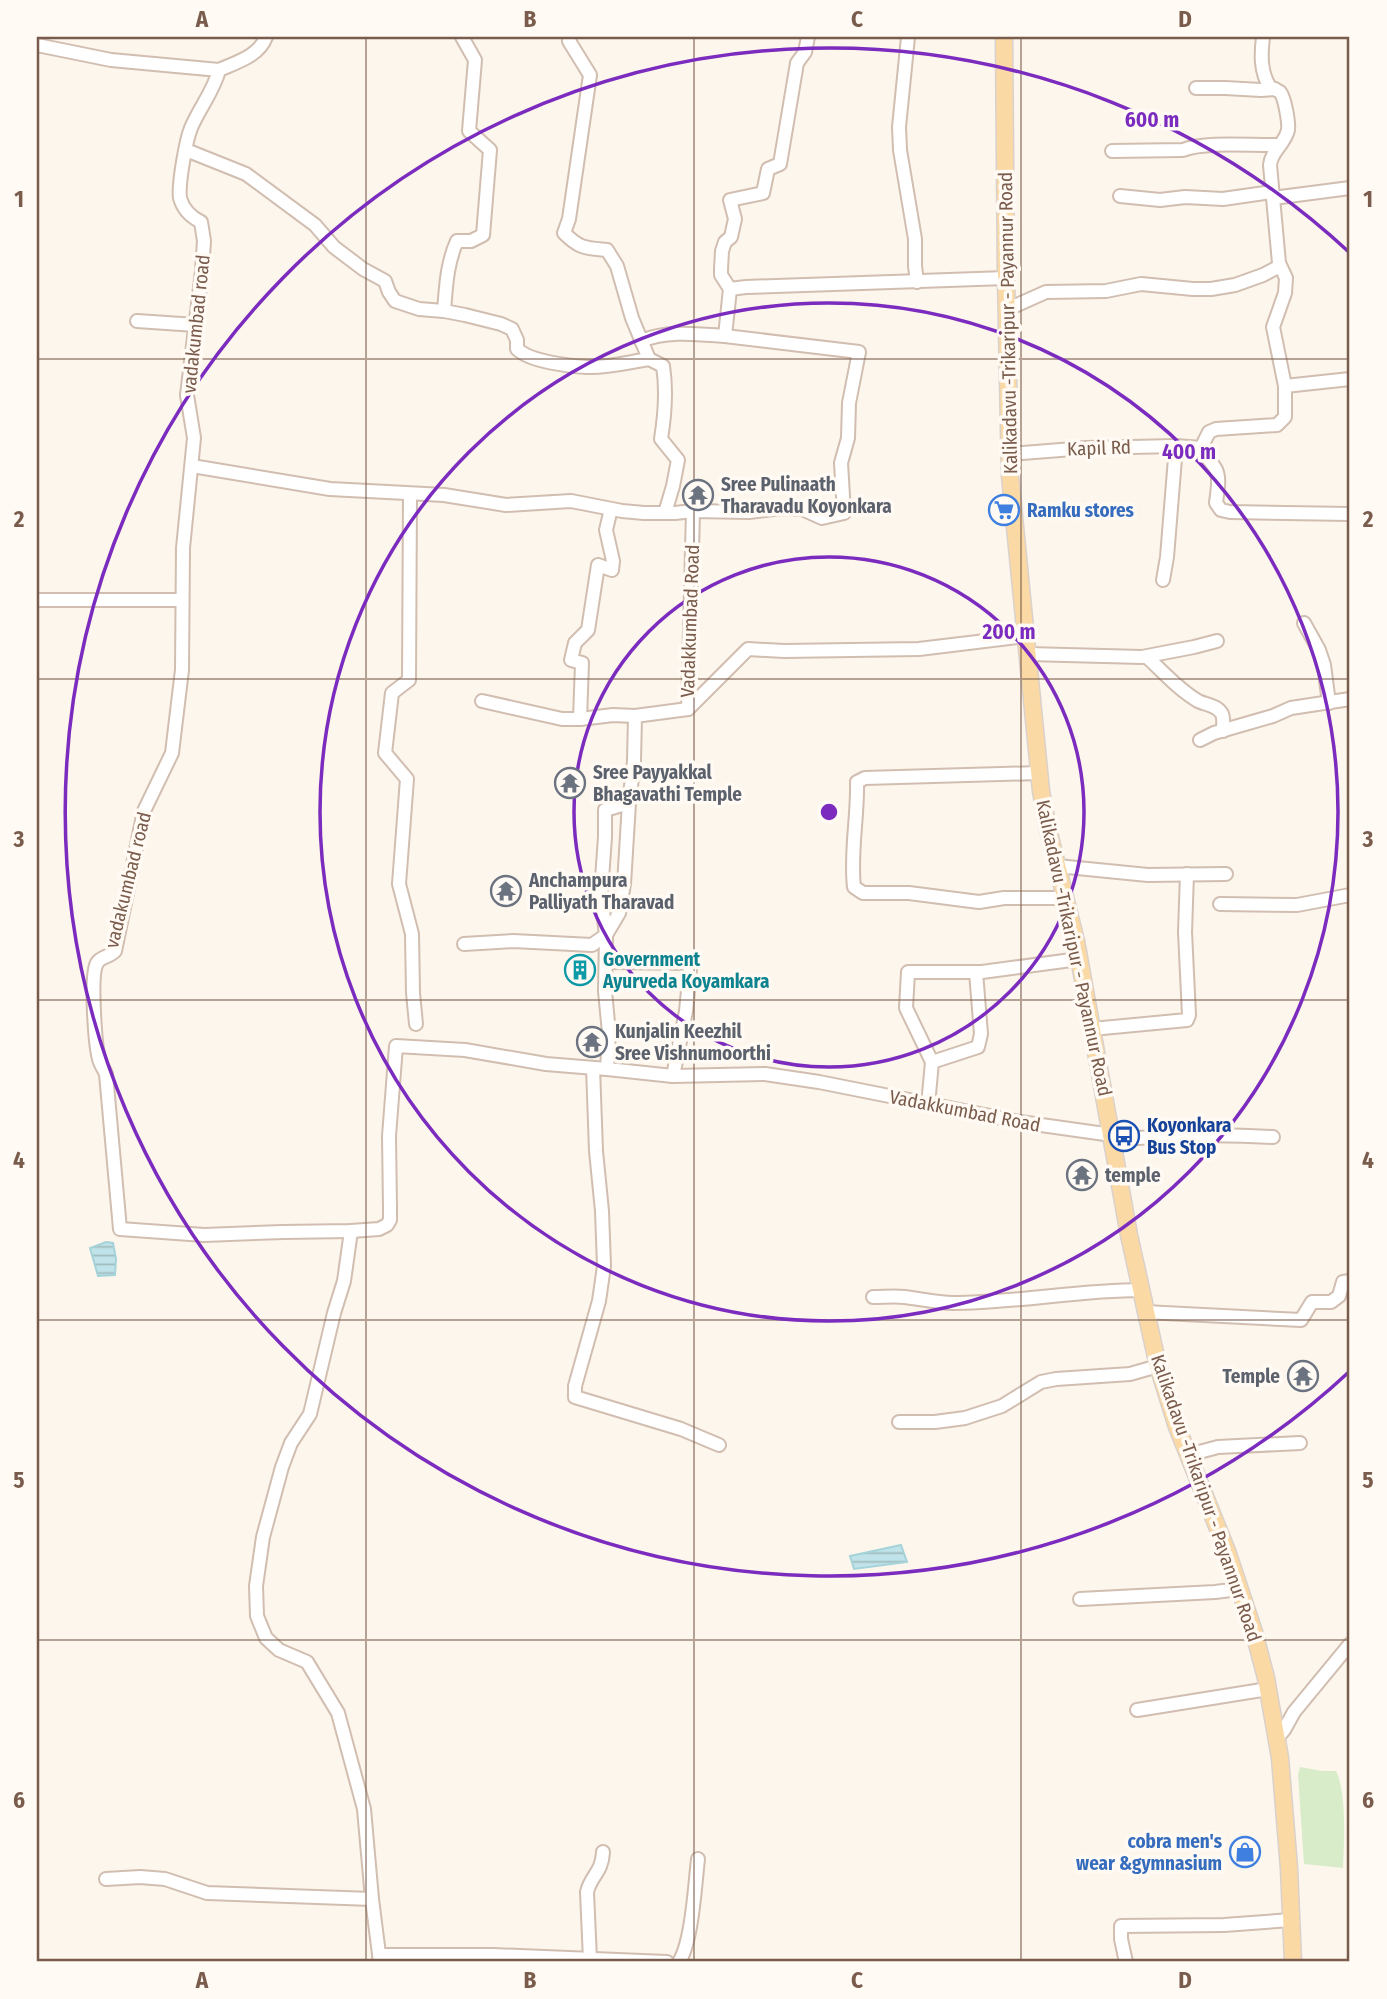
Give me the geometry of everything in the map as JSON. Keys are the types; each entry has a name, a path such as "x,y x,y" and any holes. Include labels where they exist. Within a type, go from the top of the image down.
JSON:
{"main road":[{"name":"Kalikadavu -Trikaripur - Payannur Road","path":"1004,37 1010,454 1041,791 1076,942 1129,1235 1158,1366 1177,1427 1240,1588 1268,1689 1280,1758 1293,1962"}],"street":[{"path":"37,45 111,60 219,70 257,52 266,37"},
{"path":"444,310 447,273 457,241 471,241 483,235 490,150 470,131 475,60 462,37"},
{"path":"570,37 569,41 590,75 569,219 564,233 584,249 607,250 611,255 649,359"},
{"path":"725,335 730,289 721,275 721,269 722,251 725,242 732,237 735,219 730,200 763,193 768,169 780,164 797,64 805,52 808,37"},
{"path":"908,37 900,150 915,239 917,282"},
{"path":"1263,37 1263,71 1270,87 1280,92 1284,101 1288,130 1270,157 1280,266 1286,278 1285,293 1273,327 1285,386 1285,417 1276,425 1216,429 1209,432 1201,448 1218,475 1216,503 1222,510 1350,514"},
{"name":"vadakumbad road","path":"219,70 216,81 190,129 180,197 192,217 201,222 204,241 187,396 194,438 184,536 182,670 172,752 144,811 115,951 97,963 95,972 96,1030 99,1060 106,1074 120,1229 204,1235 351,1231 379,1229 387,1224 390,1220 390,1136 396,1046 465,1050 546,1064 607,1069"},
{"path":"1196,88 1275,89"},
{"path":"1112,151 1183,150 1214,145 1280,145"},
{"path":"186,150 246,174 315,225 334,247 363,269 385,281 395,301 419,309 444,310 501,324 512,329 517,340 517,349 523,355 589,367 649,359 663,366 666,381 661,439 678,460 665,513"},
{"path":"1120,196 1160,200 1185,197 1223,199 1350,188"},
{"path":"1006,306 1017,305 1046,292 1106,291 1141,284 1211,289 1235,285 1280,266"},
{"path":"730,289 1006,278"},
{"path":"137,321 196,325"},
{"path":"192,466 330,488 443,495 506,505 572,501 622,511 665,513 749,512 782,508 802,509 822,518 844,513 841,463 848,438 849,402 859,352 725,335 683,333 641,341"},
{"path":"1285,386 1350,379"},
{"path":"1163,580 1176,446"},
{"name":"Kapil Rd","path":"1010,454 1086,448 1201,448"},
{"path":"410,494 409,680 392,693 386,754 407,779 399,884 412,934 416,1024"},
{"name":"Vadakkumbad Road","path":"482,701 562,719 635,716 688,709 694,511"},
{"path":"580,719 582,663 571,660 575,643 588,630 598,565 612,570 613,561 606,530 610,513"},
{"path":"37,600 182,600"},
{"path":"1304,623 1324,665 1329,703"},
{"path":"688,709 748,649 919,649 1026,636"},
{"path":"1028,654 1147,657 1217,641"},
{"path":"1147,657 1192,697 1220,712 1223,716 1223,731"},
{"path":"1200,740 1291,708 1350,699"},
{"path":"464,944 513,941 592,945 606,935 619,913 624,884 635,716"},
{"path":"1040,773 865,778 857,782 854,887 863,893 909,893 979,902 1004,898 1065,898"},
{"path":"607,1069 610,1033 605,991 606,935 601,893 605,810 629,803"},
{"path":"1057,866 1148,875 1226,874"},
{"path":"1092,1029 1186,1020 1189,1015 1185,932 1187,874"},
{"path":"1220,904 1297,905 1350,895"},
{"path":"928,1105 932,1062 906,1008 908,972 976,972 1079,959"},
{"path":"607,961 689,963 687,1011 673,1076"},
{"path":"932,1062 978,1047 981,1034 976,972"},
{"path":"593,1068 604,1266 599,1300 575,1386 575,1397 681,1429 719,1445"},
{"name":"Vadakkumbad Road","path":"607,1069 673,1076 765,1074 1113,1138 1273,1137"},
{"path":"351,1231 344,1281 310,1414 291,1443 262,1536 256,1586 257,1616 266,1638 279,1650 307,1662 338,1713 365,1809 380,1959 667,1962"},
{"path":"1145,1312 1301,1320 1312,1302 1331,1302 1339,1296 1343,1282 1350,1281"},
{"path":"873,1297 952,1303 1141,1290"},
{"path":"899,1422 935,1422 965,1418 1002,1406 1041,1382 1130,1374 1158,1366"},
{"path":"1188,1455 1218,1447 1300,1443"},
{"path":"1080,1599 1216,1592 1240,1588"},
{"path":"1277,1738 1294,1712 1350,1644"},
{"path":"1137,1710 1268,1689"},
{"path":"590,1960 587,1892 589,1884 599,1871 603,1852"},
{"path":"679,1962 690,1926 698,1859"},
{"path":"106,1879 165,1879 207,1893 372,1899"},
{"path":"1126,1962 1121,1926 1235,1925 1291,1920"}],"green space":[{"path":"1300,1767 1336,1771 1340,1780 1344,1832 1343,1868 1304,1864 1298,1775"}],"water":[{"path":"106,1242 113,1243 115,1275 98,1276 90,1248"},
{"path":"901,1545 907,1562 854,1569 850,1556"}],"place":[{"name":"Sree Pulinaath Tharavadu Koyonkara","path":"698,495"},
{"name":"Ramku stores","path":"1004,510"},
{"name":"Sree Payyakkal Bhagavathi Temple","path":"570,783"},
{"name":"Anchampura Palliyath Tharavad","path":"506,891"},
{"name":"Government Ayurveda Koyamkara","path":"580,970"},
{"name":"Kunjalin Keezhil Sree Vishnumoorthi","path":"592,1042"},
{"name":"Koyonkara Bus Stop","path":"1124,1136"},
{"name":"temple","path":"1082,1175"},
{"name":"Temple","path":"1303,1376"},
{"name":"cobra men's wear &gymnasium","path":"1245,1852"}]}
